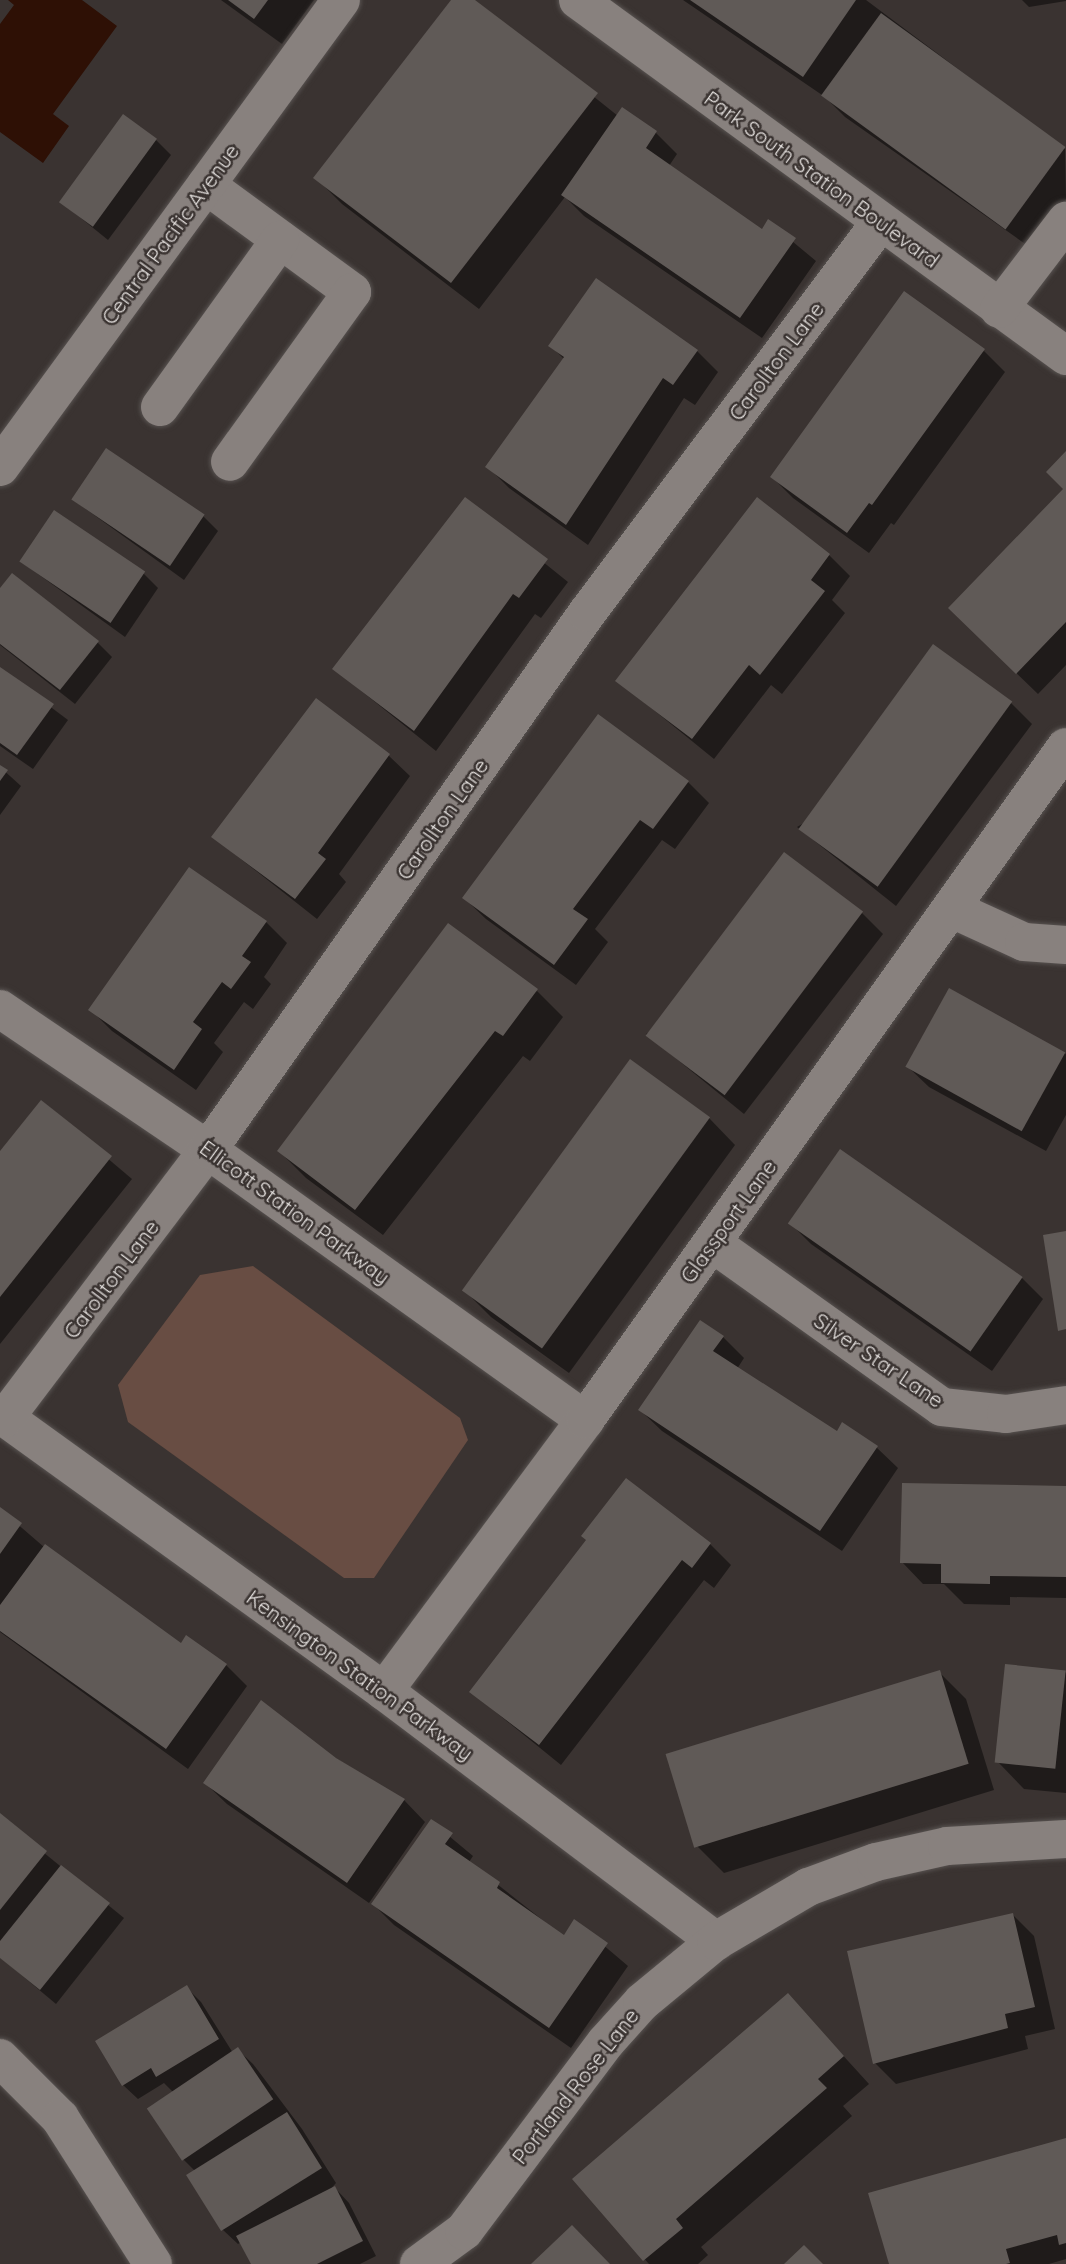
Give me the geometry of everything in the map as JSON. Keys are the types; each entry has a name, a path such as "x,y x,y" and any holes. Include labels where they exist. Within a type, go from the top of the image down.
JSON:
{"street":[{"name":"Central Pacific Avenue","path":"0,467 341,0"},
{"name":"Park South Station Boulevard","path":"578,0 1066,356"},
{"path":"206,185 352,292 230,462"},
{"path":"999,309 1066,221"},
{"name":"Carollton Lane","path":"3,1416 208,1150 587,613 881,222"},
{"path":"160,407 280,240"},
{"name":"Glassport Lane","path":"384,1691 585,1420 1066,747"},
{"path":"952,909 1024,942 1066,944"},
{"name":"Ellicott Station Parkway","path":"4,1020 208,1150 585,1420"},
{"name":"Silver Star Lane","path":"712,1243 942,1407 1006,1414 1066,1405"},
{"name":"Kensington Station Parkway","path":"3,1416 384,1691 716,1941"},
{"name":"Portland Rose Lane","path":"419,2264 464,2231 606,2042 642,2002 716,1941 808,1887 876,1862 947,1846 1066,1839"},
{"path":"0,2058 60,2118 153,2264"}],"shaded area":[{"path":"8,0 82,0 117,26 53,114 69,126 43,163 0,132 0,24 14,5"},
{"path":"253,1266 460,1418 468,1440 374,1578 344,1578 128,1422 118,1385 200,1275"}],"building":[{"path":"228,0 268,0 254,19"},
{"path":"451,0 475,0 598,93 451,283 313,178"},
{"path":"690,0 856,0 803,77"},
{"path":"881,13 1065,147 1006,230 821,96"},
{"path":"622,107 657,131 646,148 762,229 768,219 796,238 740,318 561,195"},
{"path":"123,114 157,139 93,227 59,202"},
{"path":"596,278 698,350 673,385 663,378 566,525 485,467 564,357 548,346"},
{"path":"904,291 985,349 872,505 869,503 847,533 770,477"},
{"path":"106,448 205,515 170,566 71,499"},
{"path":"1066,451 1066,622 1016,674 948,608 1063,489 1046,472"},
{"path":"465,497 548,559 519,598 513,594 414,731 332,669"},
{"path":"757,497 830,554 811,580 825,591 760,675 749,665 692,739 615,681"},
{"path":"54,510 145,572 111,623 19,561"},
{"path":"12,573 99,641 60,690 0,644 0,588"},
{"path":"933,644 1012,702 878,887 798,829"},
{"path":"0,667 54,704 17,755 0,743"},
{"path":"316,698 390,754 318,853 326,859 295,899 211,837"},
{"path":"598,714 689,781 653,829 640,820 573,909 588,919 554,965 462,898"},
{"path":"0,765 8,770 0,781"},
{"path":"784,852 863,912 725,1095 646,1036"},
{"path":"189,867 267,921 242,956 251,962 231,989 222,982 193,1022 202,1029 174,1070 88,1010"},
{"path":"448,923 538,989 503,1036 495,1031 355,1210 277,1151"},
{"path":"949,988 1065,1052 1022,1131 905,1067"},
{"path":"630,1059 710,1117 542,1349 462,1290"},
{"path":"41,1100 112,1156 0,1297 0,1151"},
{"path":"840,1149 1023,1277 970,1351 788,1224"},
{"path":"1066,1231 1066,1329 1058,1331 1043,1235"},
{"path":"700,1320 724,1336 713,1351 837,1431 842,1422 878,1446 820,1531 638,1410"},
{"path":"626,1478 711,1543 692,1568 682,1560 539,1745 469,1692 586,1540 581,1536"},
{"path":"902,1483 1066,1486 1066,1577 990,1576 990,1584 941,1583 941,1564 900,1563"},
{"path":"0,1507 22,1523 0,1554"},
{"path":"45,1544 181,1643 186,1635 227,1664 166,1749 0,1631 0,1605"},
{"path":"1005,1664 1066,1670 1055,1769 995,1762"},
{"path":"940,1670 969,1764 694,1848 666,1754"},
{"path":"261,1700 336,1758 405,1799 347,1883 203,1783"},
{"path":"0,1813 47,1851 0,1910"},
{"path":"431,1819 453,1833 445,1844 500,1882 497,1888 564,1935 574,1919 608,1943 549,2028 371,1904"},
{"path":"61,1865 110,1903 40,1990 0,1958 0,1941"},
{"path":"1013,1913 1035,2007 1005,2014 1008,2028 873,2064 847,1951"},
{"path":"187,1985 219,2039 156,2077 151,2068 122,2086 95,2041"},
{"path":"788,1993 844,2056 818,2079 827,2088 676,2219 683,2228 643,2261 572,2179"},
{"path":"238,2047 273,2099 182,2161 147,2109"},
{"path":"287,2112 322,2168 221,2231 186,2175"},
{"path":"1066,2138 1066,2243 1059,2245 1057,2235 1006,2249 1010,2263 1006,2264 889,2264 868,2193"},
{"path":"335,2186 363,2241 317,2264 251,2264 236,2236"},
{"path":"572,2225 610,2264 531,2264"},
{"path":"804,2245 823,2264 784,2264"}]}
